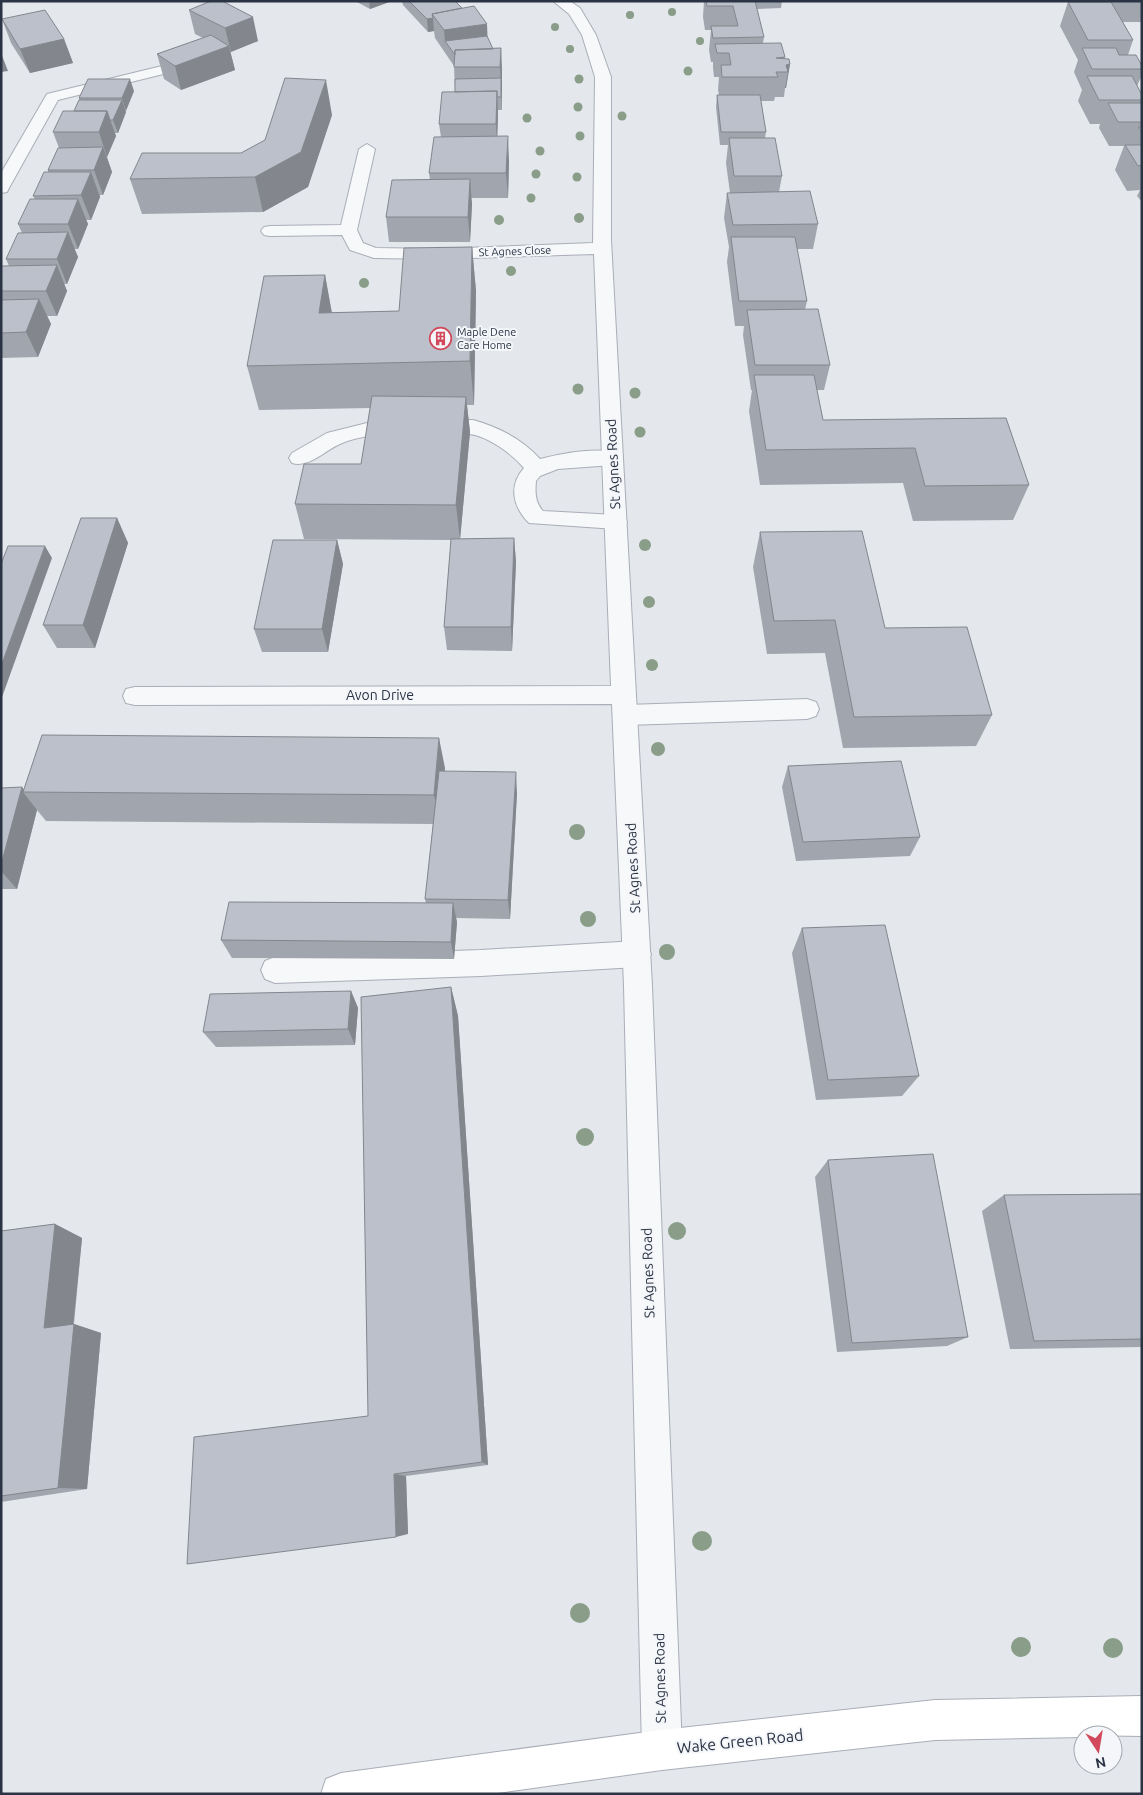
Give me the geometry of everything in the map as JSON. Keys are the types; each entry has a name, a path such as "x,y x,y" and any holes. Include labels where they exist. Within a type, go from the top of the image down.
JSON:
{"main road":[{"name":"Wake Green Road","path":"342,1794 662,1750 935,1720 1142,1716"}],"street":[{"name":"St Agnes Road","path":"560,1 575,11 589,35 603,77 603,248 637,954 662,1750"},
{"path":"1,188 52,97 203,60"},
{"path":"270,232 348,230 368,150"},
{"name":"St Agnes Close","path":"348,230 356,246 374,253 437,254 603,248"},
{"path":"299,458 334,438 371,429 473,427 507,442 521,451 536,468"},
{"path":"613,458 552,462 536,468 526,478 524,486 528,510 537,518 616,522"},
{"name":"Avon Drive","path":"134,696 807,709"},
{"path":"275,970 481,963 637,954"}],"building":[{"path":"211,1 222,1 253,17 225,28 189,10"},
{"path":"409,1 455,1 462,8 432,14 433,18 427,19"},
{"path":"706,1 755,1 764,37 713,38 711,26 738,26 733,6 707,6"},
{"path":"1068,2 1111,2 1133,40 1088,40"},
{"path":"474,6 487,24 444,30 432,14"},
{"path":"45,10 64,39 20,49 2,19"},
{"path":"211,35 229,46 175,66 157,54"},
{"path":"487,36 493,49 455,50 455,55 445,41"},
{"path":"781,43 785,57 776,58 789,59 790,64 786,65 788,72 776,72 778,77 722,77 721,65 731,65 729,53 717,53 715,44"},
{"path":"501,48 500,67 454,67 455,50"},
{"path":"1082,48 1116,48 1119,55 1136,55 1142,69 1092,69"},
{"path":"1087,76 1132,76 1142,95 1142,100 1099,100"},
{"path":"285,78 326,80 301,152 255,177 130,179 142,153 241,153 265,140"},
{"path":"501,78 501,97 497,97 497,91 455,92 455,79"},
{"path":"88,79 130,79 122,98 79,98"},
{"path":"497,91 496,124 439,124 442,92"},
{"path":"717,95 760,95 766,132 721,132"},
{"path":"79,100 122,100 113,120 110,120 107,111 74,111"},
{"path":"1108,103 1142,103 1142,122 1118,122"},
{"path":"63,111 107,111 99,132 53,132"},
{"path":"508,136 506,173 429,173 434,137"},
{"path":"729,138 775,138 782,176 734,176"},
{"path":"1125,145 1142,145 1142,165 1138,166"},
{"path":"103,147 94,170 48,170 58,148"},
{"path":"44,172 91,172 81,195 33,196"},
{"path":"470,179 468,217 386,217 392,180"},
{"path":"810,191 818,224 733,225 727,193"},
{"path":"30,199 78,199 68,224 18,224"},
{"path":"68,232 57,259 6,259 18,233"},
{"path":"731,237 795,237 807,301 739,301"},
{"path":"472,247 470,361 247,366 264,276 325,275 319,313 399,311 404,248"},
{"path":"57,265 46,291 1,291 1,266"},
{"path":"39,299 26,332 1,333 1,300"},
{"path":"818,309 830,365 755,365 747,310"},
{"path":"754,375 814,375 823,420 1006,418 1029,485 925,486 915,448 766,450"},
{"path":"372,396 466,397 456,505 295,504 304,464 361,464"},
{"path":"81,518 117,518 83,625 43,625"},
{"path":"862,531 885,628 967,627 992,715 854,717 835,620 774,621 760,532"},
{"path":"514,538 511,627 444,627 451,539"},
{"path":"273,540 337,540 322,629 254,629"},
{"path":"8,546 45,546 1,666 1,564"},
{"path":"42,735 439,738 434,795 23,792"},
{"path":"901,761 920,837 803,842 788,766"},
{"path":"439,771 516,772 508,900 425,899"},
{"path":"22,787 1,865 1,788"},
{"path":"229,902 453,903 451,942 221,940"},
{"path":"885,925 919,1076 828,1080 802,928"},
{"path":"451,987 482,1462 394,1474 396,1537 187,1564 194,1437 368,1416 361,997"},
{"path":"351,991 348,1029 203,1032 210,994"},
{"path":"933,1154 968,1337 852,1343 828,1160"},
{"path":"1142,1194 1142,1339 1034,1341 1004,1195"},
{"path":"55,1224 44,1328 74,1324 58,1488 1,1496 1,1231"}],"place":[{"name":"Maple Dene Care Home","path":"441,338"}]}
